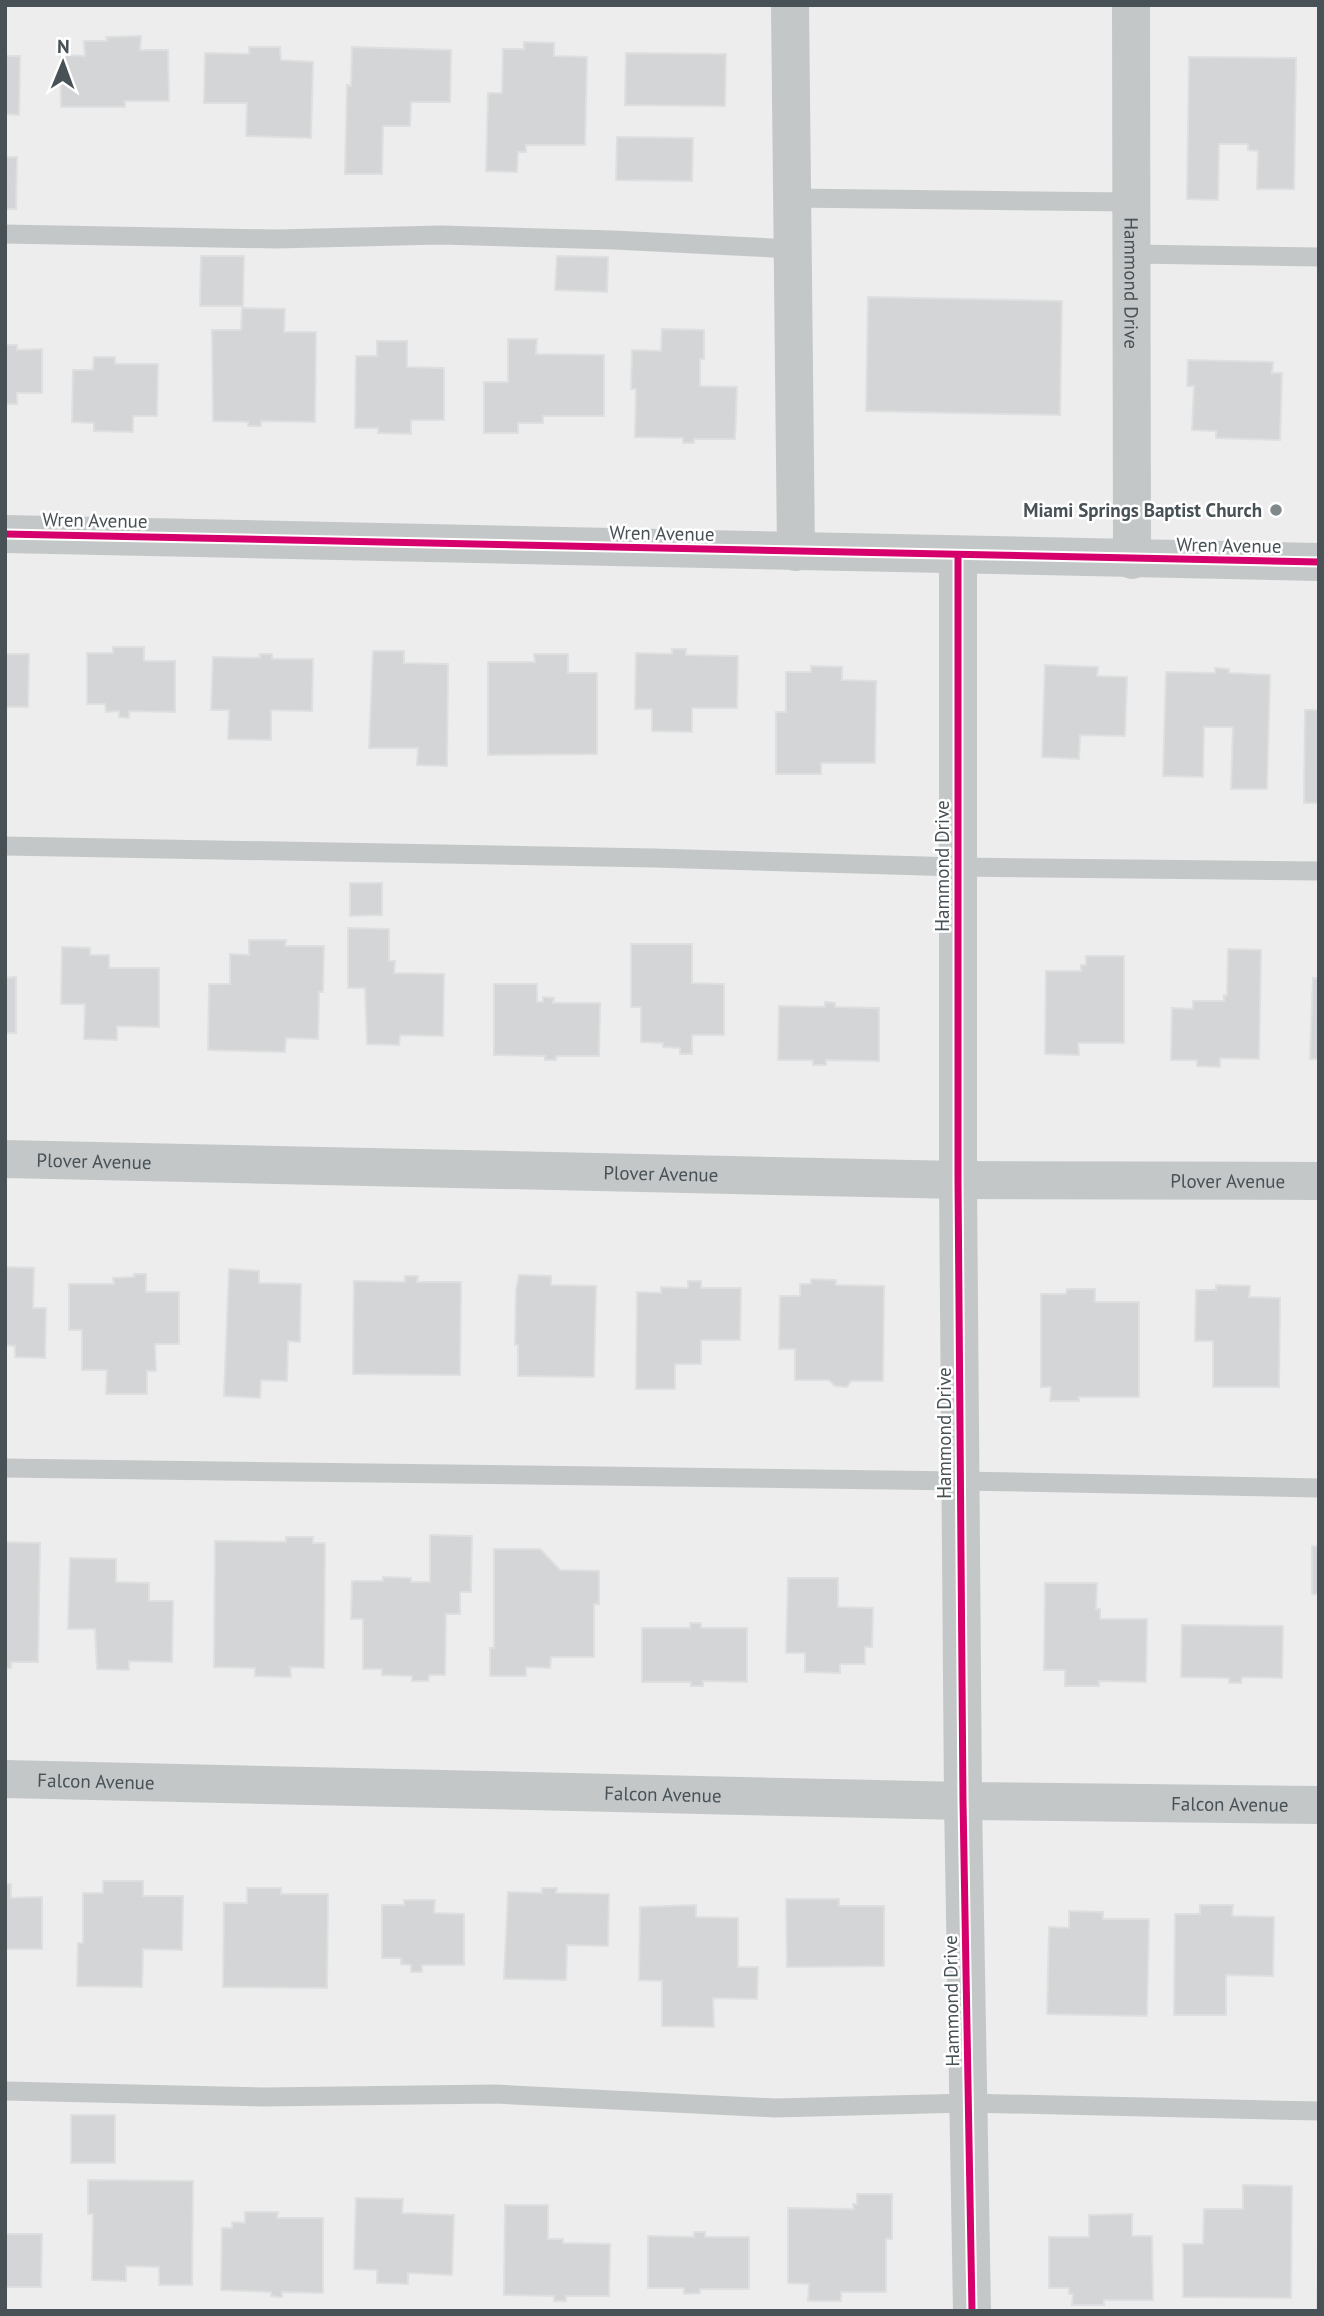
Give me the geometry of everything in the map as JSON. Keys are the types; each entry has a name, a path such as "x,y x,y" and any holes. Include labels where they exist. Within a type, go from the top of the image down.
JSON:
{"street":[{"path":"790,5 796,552"},
{"name":"Hammond Drive","path":"1131,5 1132,560"},
{"name":"Wren Avenue","path":"5,534 1319,562"},
{"name":"Hammond Drive","path":"958,556 958,1180 963,1801 972,2311"},
{"name":"Plover Avenue","path":"5,1159 958,1180 1319,1181"},
{"name":"Falcon Avenue","path":"5,1779 963,1801 1319,1805"}],"lane":[{"path":"792,198 1131,202"},
{"path":"5,234 276,239 441,235 793,249"},
{"path":"1132,254 1319,257"},
{"path":"5,846 628,857 958,867 1319,871"},
{"path":"5,1468 1319,1488"},
{"path":"5,2091 263,2096 495,2094 775,2108 968,2103 1319,2111"}],"building":[{"path":"141,36 140,50 168,50 169,101 125,101 125,107 61,107 60,55 85,56 84,41"},
{"path":"524,42 554,43 554,56 587,57 585,145 526,145 526,152 518,152 517,172 486,171 488,93 502,93 503,49 524,49"},
{"path":"249,47 280,47 281,60 313,62 311,138 246,136 247,103 204,103 205,53 249,54"},
{"path":"352,47 451,50 450,102 411,102 410,126 383,126 382,174 345,174 347,85 351,86"},
{"path":"626,53 726,54 725,106 625,105"},
{"path":"5,56 20,56 19,115 5,114"},
{"path":"1189,57 1296,58 1294,189 1257,189 1258,151 1248,150 1248,144 1219,144 1218,200 1187,199"},
{"path":"617,137 693,138 692,181 616,180"},
{"path":"5,157 17,157 16,209 5,209"},
{"path":"201,256 244,256 243,306 200,306"},
{"path":"557,256 608,257 607,292 555,290"},
{"path":"868,297 1062,301 1060,415 866,411"},
{"path":"242,308 285,309 284,332 316,332 315,422 261,421 261,426 248,426 248,422 213,421 212,330 241,330"},
{"path":"662,329 704,330 700,386 737,387 735,439 694,439 694,443 683,443 683,438 635,437 636,389 631,389 632,350 661,351"},
{"path":"508,339 537,339 536,354 604,355 604,416 543,416 543,423 518,423 518,433 484,433 484,382 508,382"},
{"path":"377,341 407,341 407,367 444,368 444,420 411,420 411,434 378,433 378,428 355,428 356,356 377,356"},
{"path":"5,345 17,345 17,350 42,349 42,393 17,393 17,404 5,404"},
{"path":"94,357 115,357 115,364 158,364 157,416 133,416 133,432 94,431 94,423 72,422 73,370 93,370"},
{"path":"1188,360 1273,362 1272,373 1282,373 1280,440 1216,438 1216,431 1192,430 1194,386 1187,386"},
{"path":"113,647 144,647 144,661 175,661 175,712 129,711 129,718 119,717 119,711 106,712 105,704 87,704 87,653 113,653"},
{"path":"672,649 686,649 686,655 738,656 737,708 692,708 692,732 652,731 652,709 635,709 636,653 672,654"},
{"path":"373,651 404,651 404,663 448,664 447,766 417,765 418,748 369,748"},
{"path":"5,654 29,654 28,707 5,707"},
{"path":"260,654 272,654 272,659 313,659 312,711 271,710 271,740 228,739 229,710 211,710 213,657 260,658"},
{"path":"534,654 568,654 568,673 597,673 597,754 488,755 488,662 535,662"},
{"path":"1045,665 1098,667 1097,676 1127,677 1125,736 1080,735 1079,759 1042,757"},
{"path":"811,666 842,667 842,680 876,681 875,763 821,763 821,774 776,774 776,712 786,712 786,672 811,672"},
{"path":"1215,668 1229,669 1229,673 1270,675 1267,789 1231,789 1233,727 1204,727 1203,777 1163,776 1166,672 1215,673"},
{"path":"1305,710 1319,710 1319,803 1304,803"},
{"path":"350,883 382,883 382,915 350,916"},
{"path":"348,928 389,929 389,961 395,961 394,973 444,974 443,1036 400,1035 399,1045 367,1044 365,988 348,988"},
{"path":"249,940 286,940 285,946 324,946 318,1039 286,1038 285,1052 208,1050 209,984 230,984 230,954 249,955"},
{"path":"631,944 692,944 692,983 724,984 724,1035 692,1035 692,1054 680,1054 680,1048 663,1047 663,1043 641,1042 641,1007 631,1007"},
{"path":"62,947 90,948 90,955 109,955 109,968 159,968 159,1027 117,1026 117,1040 84,1039 85,1004 61,1004"},
{"path":"1228,949 1261,950 1259,1059 1220,1058 1220,1067 1197,1066 1197,1060 1171,1060 1172,1008 1193,1009 1193,1001 1224,1001 1224,995 1227,995"},
{"path":"1086,956 1124,956 1124,1043 1078,1043 1079,1055 1045,1054 1046,971 1081,971 1081,965 1086,965"},
{"path":"16,977 16,1033 5,1033 5,978"},
{"path":"1313,978 1319,978 1319,1059 1310,1059"},
{"path":"494,984 537,984 537,1002 543,1002 543,997 554,998 553,1003 600,1003 599,1056 556,1056 556,1060 545,1060 545,1056 494,1055"},
{"path":"825,1002 835,1003 835,1007 879,1008 879,1061 826,1060 826,1065 813,1065 813,1060 778,1060 779,1006 825,1007"},
{"path":"5,1267 34,1268 33,1308 46,1308 45,1358 15,1357 15,1346 5,1345"},
{"path":"229,1269 259,1271 259,1283 301,1284 300,1342 288,1341 287,1381 261,1380 260,1398 224,1396"},
{"path":"134,1274 146,1274 146,1292 179,1292 179,1344 155,1344 156,1371 147,1371 147,1394 106,1394 107,1370 82,1370 82,1330 69,1330 69,1284 114,1284 113,1278 134,1277"},
{"path":"519,1275 551,1276 551,1285 596,1286 594,1377 518,1376 518,1345 515,1345 516,1290"},
{"path":"405,1276 418,1276 417,1282 461,1282 460,1375 353,1374 354,1281 405,1282"},
{"path":"811,1279 836,1280 836,1285 884,1286 883,1381 851,1381 847,1387 835,1386 829,1380 795,1380 795,1349 779,1349 780,1296 800,1296 800,1284 811,1284"},
{"path":"688,1281 701,1281 701,1288 741,1288 740,1340 701,1340 701,1364 675,1364 675,1389 636,1389 637,1292 661,1293 661,1287 688,1288"},
{"path":"1216,1285 1250,1286 1249,1297 1280,1298 1279,1387 1213,1387 1213,1341 1195,1341 1196,1290 1216,1290"},
{"path":"1067,1289 1095,1289 1095,1302 1139,1302 1139,1397 1079,1397 1079,1401 1050,1401 1051,1387 1041,1387 1041,1294 1066,1294"},
{"path":"430,1535 472,1536 471,1592 460,1592 460,1614 446,1614 445,1675 429,1675 428,1681 412,1681 412,1676 382,1675 382,1669 363,1669 363,1619 351,1619 352,1581 383,1581 383,1577 430,1582"},
{"path":"286,1537 313,1537 313,1543 325,1543 324,1668 290,1667 291,1677 255,1676 255,1668 214,1667 215,1541 286,1542"},
{"path":"5,1542 40,1543 38,1662 11,1662 11,1668 5,1668"},
{"path":"1312,1546 1319,1546 1319,1594 1312,1594"},
{"path":"494,1549 540,1549 560,1570 599,1571 599,1604 594,1604 594,1657 551,1657 550,1668 526,1667 526,1676 490,1676 490,1648 494,1648"},
{"path":"70,1558 116,1559 116,1582 149,1583 149,1601 173,1601 172,1662 129,1661 129,1670 97,1669 95,1629 68,1629"},
{"path":"788,1578 838,1578 838,1607 873,1608 872,1647 865,1647 865,1664 840,1664 840,1673 805,1672 805,1653 786,1653"},
{"path":"1045,1583 1097,1583 1096,1609 1100,1609 1100,1619 1147,1619 1146,1682 1099,1681 1099,1686 1065,1686 1065,1670 1044,1670"},
{"path":"690,1623 701,1623 701,1628 747,1628 747,1682 703,1681 703,1686 691,1686 691,1682 642,1682 642,1628 690,1628"},
{"path":"1182,1625 1283,1626 1282,1678 1242,1677 1241,1683 1229,1683 1229,1678 1181,1677"},
{"path":"103,1881 143,1881 143,1896 183,1896 182,1950 143,1949 142,1987 77,1986 78,1943 83,1943 83,1893 103,1893"},
{"path":"5,1884 11,1884 11,1898 42,1897 42,1949 5,1949"},
{"path":"247,1888 281,1888 281,1894 328,1894 327,1988 223,1987 224,1903 247,1903"},
{"path":"542,1888 557,1888 556,1893 609,1894 608,1946 567,1945 566,1980 504,1979 508,1892 542,1893"},
{"path":"786,1899 839,1899 839,1906 884,1906 884,1966 787,1967"},
{"path":"404,1900 435,1900 434,1913 464,1914 464,1965 422,1965 422,1972 411,1972 411,1965 401,1964 401,1958 382,1958 382,1905 404,1905"},
{"path":"696,1905 696,1917 738,1918 738,1967 758,1967 757,1999 713,1998 714,2027 662,2026 662,1981 639,1980 640,1907"},
{"path":"1200,1905 1233,1905 1232,1916 1274,1917 1273,1976 1226,1975 1226,2015 1174,2015 1175,1914 1200,1914"},
{"path":"1069,1911 1103,1912 1103,1919 1149,1919 1147,2016 1047,2014 1049,1927 1069,1928"},
{"path":"71,2115 115,2115 115,2163 71,2163"},
{"path":"88,2180 193,2181 192,2285 159,2285 159,2267 126,2266 126,2281 92,2280 93,2214 88,2214"},
{"path":"1243,2185 1292,2186 1291,2298 1183,2297 1183,2244 1203,2244 1204,2209 1243,2209"},
{"path":"857,2194 892,2194 892,2239 886,2239 886,2292 841,2292 841,2301 808,2301 809,2284 788,2283 788,2208 854,2209"},
{"path":"356,2198 403,2199 402,2213 454,2215 452,2275 408,2273 408,2284 377,2283 377,2270 354,2269"},
{"path":"505,2205 548,2205 548,2239 563,2239 563,2243 610,2244 609,2296 566,2296 566,2301 554,2301 554,2296 504,2295"},
{"path":"245,2212 278,2212 277,2218 323,2218 323,2293 282,2292 282,2297 277,2297 271,2296 271,2292 221,2290 222,2228 232,2228 232,2222 245,2223"},
{"path":"1132,2214 1132,2236 1152,2236 1153,2300 1104,2300 1104,2305 1072,2305 1073,2294 1069,2294 1069,2288 1049,2288 1049,2237 1089,2237 1089,2215"},
{"path":"694,2232 705,2232 705,2237 749,2237 749,2289 700,2289 700,2293 684,2294 684,2288 648,2288 648,2236 694,2237"},
{"path":"5,2234 42,2234 41,2287 5,2287"},
{"path":"1318,2234 1319,2309 1317,2309"}],"cycle path":[{"path":"5,534 1319,562"},
{"path":"958,556 958,1180 963,1801 972,2311"}],"place":[{"name":"Miami Springs Baptist Church","path":"1276,510"}]}
